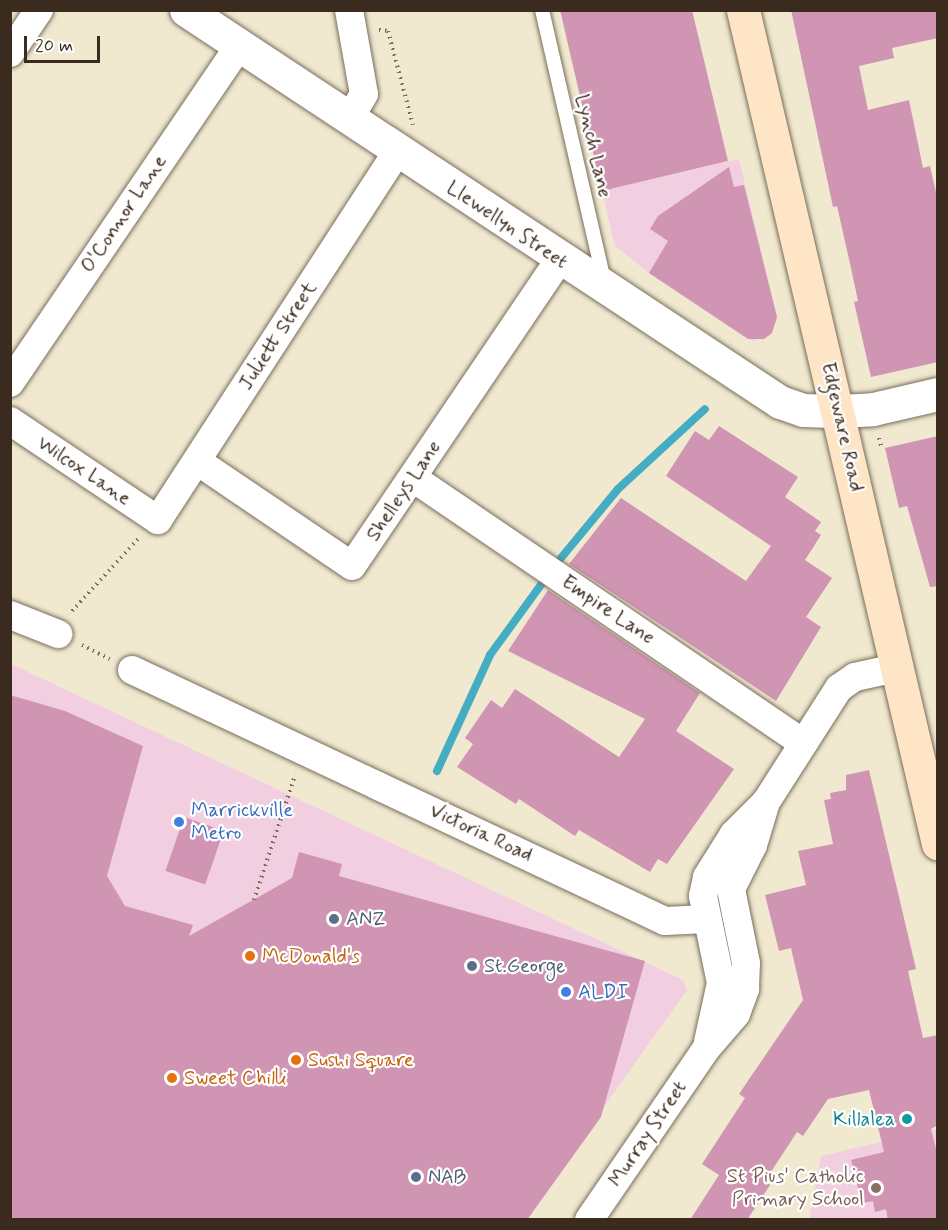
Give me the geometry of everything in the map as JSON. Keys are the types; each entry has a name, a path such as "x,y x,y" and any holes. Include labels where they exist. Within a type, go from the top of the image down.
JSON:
{"main road":[{"name":"Edgeware Road","path":"743,10 839,411 938,844"}],"street":[{"path":"10,53 39,10"},
{"name":"Llewellyn Street","path":"186,10 349,119 405,139 559,260 780,402 803,410 839,411 873,409 938,394"},
{"path":"349,10 364,94 349,119"},
{"name":"O'Connor Lane","path":"10,383 238,46"},
{"name":"Juliett Street","path":"158,520 405,139"},
{"name":"Shelleys Lane","path":"197,461 352,566 559,260"},
{"name":"Wilcox Lane","path":"10,422 158,520"},
{"name":"Empire Lane","path":"413,478 803,743"},
{"path":"10,615 58,634"},
{"path":"707,919 703,896 707,877 734,834 766,802 846,681 896,668"},
{"name":"Victoria Road","path":"132,670 665,921 707,919"},
{"name":"Murray Street","path":"589,1220 706,1049 736,1014 745,989 746,963 735,914 732,881 753,845 766,802"},
{"name":"Murray Street","path":"706,1049 721,983 707,919"}],"lane":[{"name":"Lynch Lane","path":"542,10 606,291"}],"path":[{"path":"388,31 405,139"},
{"path":"878,434 882,449"},
{"path":"132,670 58,634 71,612 158,520"},
{"path":"254,900 295,775"}],"shaded area":[{"path":"739,159 777,317 772,333 753,341 649,273 615,246 602,191"},
{"name":"Marrickville Metro","path":"11,664 683,980 687,990 524,1219 11,1220"},
{"name":"St Pius' Catholic Primary School","path":"937,1129 937,1219 809,1220 821,1156"}],"building":[{"path":"560,10 692,10 728,161 602,191"},
{"path":"791,10 938,10 938,38 892,48 894,58 859,66 868,110 909,100 923,168 930,166 938,201 938,362 871,377 854,302 858,301 851,268 837,206 833,207"},
{"path":"729,167 734,187 744,185 777,317 772,333 764,339 748,339 649,273 668,241 650,229 658,216"},
{"path":"719,426 798,477 785,497 821,522 815,531 821,535 805,560 832,578 806,617 821,627 776,701 569,564 621,498 746,581 771,546 666,476 695,431 709,440"},
{"path":"938,436 938,586 930,587 907,506 899,508 885,448"},
{"path":"548,590 700,693 676,731 734,769 667,864 658,859 650,872 579,830 575,836 519,799 516,804 457,767 473,744 465,738 491,700 502,708 515,689 619,757 645,719 508,651"},
{"name":"Marrickville Metro","path":"10,695 65,711 143,746 107,876 125,906 193,925 189,936 292,878 299,852 342,864 339,876 645,961 601,1117 527,1220 10,1220"},
{"path":"869,770 916,969 908,971 923,1038 938,1035 938,1125 931,1129 938,1157 938,1220 888,1220 886,1209 875,1212 873,1201 862,1203 851,1160 884,1152 869,1090 828,1099 803,1136 797,1132 765,1181 770,1185 747,1220 690,1220 719,1175 702,1164 745,1098 739,1094 803,1000 791,948 779,951 765,895 806,885 798,851 833,844 824,800 831,799 830,793 846,790 846,775"},
{"path":"184,817 224,831 205,885 165,871"}],"waterway":[{"path":"561,558 618,489 705,409"},
{"path":"437,771 490,655 543,582"}],"place":[{"name":"Marrickville Metro","path":"179,822"},
{"name":"ANZ","path":"334,919"},
{"name":"McDonald's","path":"250,956"},
{"name":"St.George","path":"472,966"},
{"name":"ALDI","path":"566,992"},
{"name":"Sushi Square","path":"296,1060"},
{"name":"Sweet Chilli","path":"172,1078"},
{"name":"Killalea","path":"907,1119"},
{"name":"NAB","path":"416,1177"},
{"name":"St Pius' Catholic Primary School","path":"876,1188"}]}
